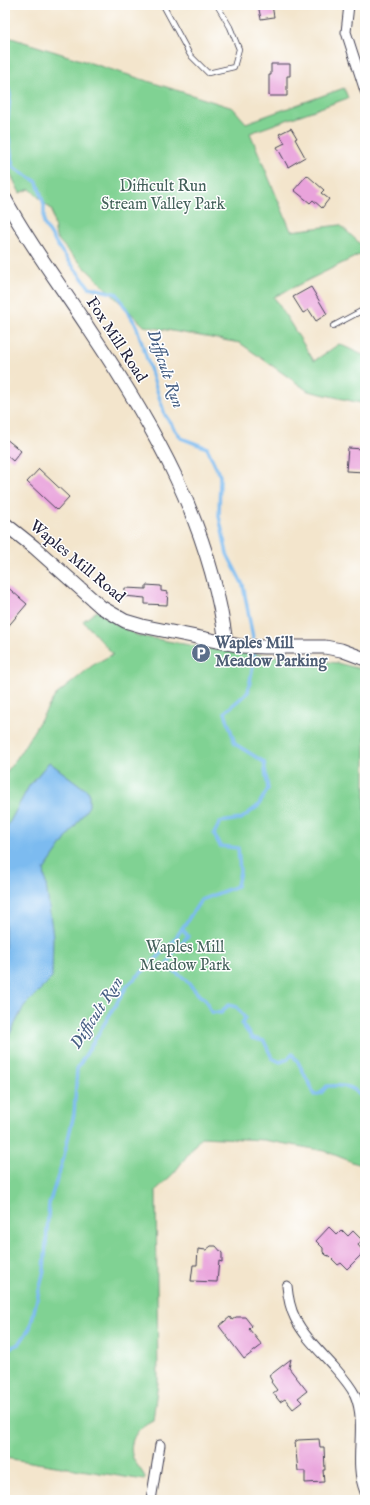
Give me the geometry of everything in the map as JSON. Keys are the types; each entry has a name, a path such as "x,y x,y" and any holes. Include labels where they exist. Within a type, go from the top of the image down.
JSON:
{"main road":[{"name":"Fox Mill Road","path":"5,199 32,244 111,361 144,415 166,456 187,499 208,558 220,604 226,643"},
{"name":"Waples Mill Road","path":"5,524 34,547 102,607 125,621 142,626 241,646 325,647 341,650 365,659"}],"street":[{"path":"349,5 346,32 365,91"},
{"path":"287,1286 289,1302 295,1318 303,1331 343,1377 355,1395 359,1410 360,1429 359,1471 365,1492"},
{"path":"151,1500 160,1446"}],"lane":[{"path":"163,5 190,55 208,73 234,67 239,49 230,27 217,5"},
{"path":"333,326 365,309"}],"green space":[{"name":"Difficult Run Stream Valley Park","path":"5,36 233,108 246,123 344,88 348,98 250,133 291,231 340,225 365,248 365,252 274,297 314,361 339,344 365,356 365,404 308,391 240,343 144,326 69,252 56,237 52,210 30,189 20,193 5,163"},
{"name":"Waples Mill Meadow Park","path":"97,611 117,625 139,636 212,649 337,663 365,670 365,1167 325,1151 264,1140 201,1137 174,1173 156,1190 158,1382 153,1420 138,1431 131,1446 133,1458 144,1474 144,1480 5,1458 5,774 17,758 55,696 93,665 113,654 83,621"}],"water":[{"path":"49,762 89,792 89,806 44,870 53,936 52,978 24,1006 5,1044 5,831 29,786"}],"building":[{"path":"258,5 272,5 274,17 261,19"},
{"path":"271,64 290,64 290,76 287,76 287,96 269,96 269,75 271,75"},
{"path":"291,128 305,157 288,167 277,147 285,143 279,134"},
{"path":"307,175 324,190 321,193 329,199 322,208 313,200 310,203 294,190"},
{"path":"311,287 327,314 316,321 309,310 303,313 293,297"},
{"path":"5,438 21,451 13,461 5,454"},
{"path":"348,448 363,449 363,458 365,458 365,472 346,471"},
{"path":"39,469 69,497 57,510 27,482"},
{"path":"5,585 27,604 5,630"},
{"path":"146,585 161,586 161,591 168,592 167,605 145,604 145,598 124,596 125,588 146,589"},
{"path":"329,1227 337,1235 342,1230 348,1236 353,1231 362,1240 358,1245 364,1252 347,1269 341,1263 338,1265 326,1255 323,1252 323,1248 316,1241"},
{"path":"211,1246 216,1246 222,1253 222,1262 219,1261 217,1282 191,1281 193,1265 197,1265 198,1249 206,1250"},
{"path":"230,1317 232,1320 236,1317 245,1317 252,1326 249,1329 262,1345 244,1359 219,1326"},
{"path":"291,1359 289,1368 307,1391 298,1398 302,1402 293,1409 285,1399 280,1402 273,1393 277,1390 271,1382 272,1381 269,1376"},
{"path":"319,1439 320,1447 324,1447 324,1482 305,1483 305,1471 298,1471 295,1442 298,1440"}],"waterway":[{"name":"Difficult Run","path":"5,76 10,95 7,125 13,167 37,182 44,205 44,224 62,252 89,287 117,294 136,325 165,415 181,438 207,448 220,476 219,516 227,554 243,585 253,638 254,660 248,692 225,712 235,744 264,762 268,789 258,806 241,819 220,822 214,834 220,846 238,848 240,871 237,886 201,900 171,945 127,986 77,1069 74,1114 63,1160 49,1204 44,1270 30,1328 19,1344 5,1350"},
{"path":"182,928 188,936 174,951 167,966 185,979 199,995 205,999 211,1012 221,1013 228,1005 237,1007 245,1018 242,1024 252,1038 264,1041 272,1058 280,1062 288,1059 292,1054 298,1062 315,1095 321,1093 327,1086 345,1086 357,1092 365,1102"}],"place":[{"name":"Waples Mill Meadow Parking","path":"201,653"}]}
